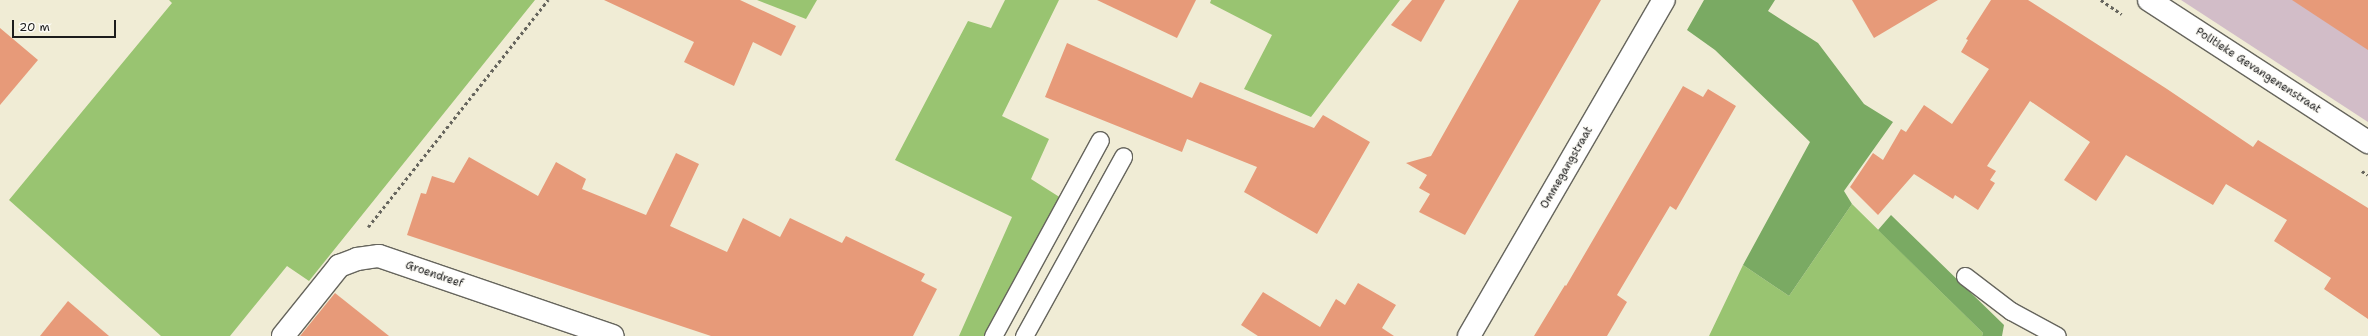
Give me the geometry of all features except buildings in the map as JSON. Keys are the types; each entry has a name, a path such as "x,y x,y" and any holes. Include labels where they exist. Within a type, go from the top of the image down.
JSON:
{"street":[{"name":"Ommegangstraat","path":"1469,336 1664,0"},
{"name":"Politieke Gevangenenstraat","path":"2149,0 2368,142"},
{"name":"Groendreef","path":"283,336 339,266 357,259 379,256 614,336"}],"lane":[{"path":"993,336 1100,140"},
{"path":"1024,336 1123,157"},
{"path":"1965,276 2011,311 2058,336"}],"path":[{"path":"357,259 360,242 371,221 548,0"}],"shaded area":[{"path":"2181,0 2368,0 2368,122"}],"green space":[{"path":"169,0 535,0 309,281 287,266 230,336 161,336 9,200 172,3"},
{"path":"757,0 817,0 806,19"},
{"path":"1005,0 1059,0 1002,116 1049,139 1031,179 1061,198 986,336 959,336 1012,217 895,160 968,21 991,28"},
{"path":"1211,0 1400,0 1311,117 1244,89 1272,35 1210,3"},
{"path":"1704,0 1775,0 1768,11 1818,43 1864,104 1893,122 1844,191 1852,204 1789,296 1743,265 1810,142 1715,50 1687,30"},
{"path":"1852,204 1983,333 1982,336 1709,336 1743,265 1789,296"},
{"path":"1891,215 2004,325 2002,336 1982,336 1983,333 1878,230"}]}
